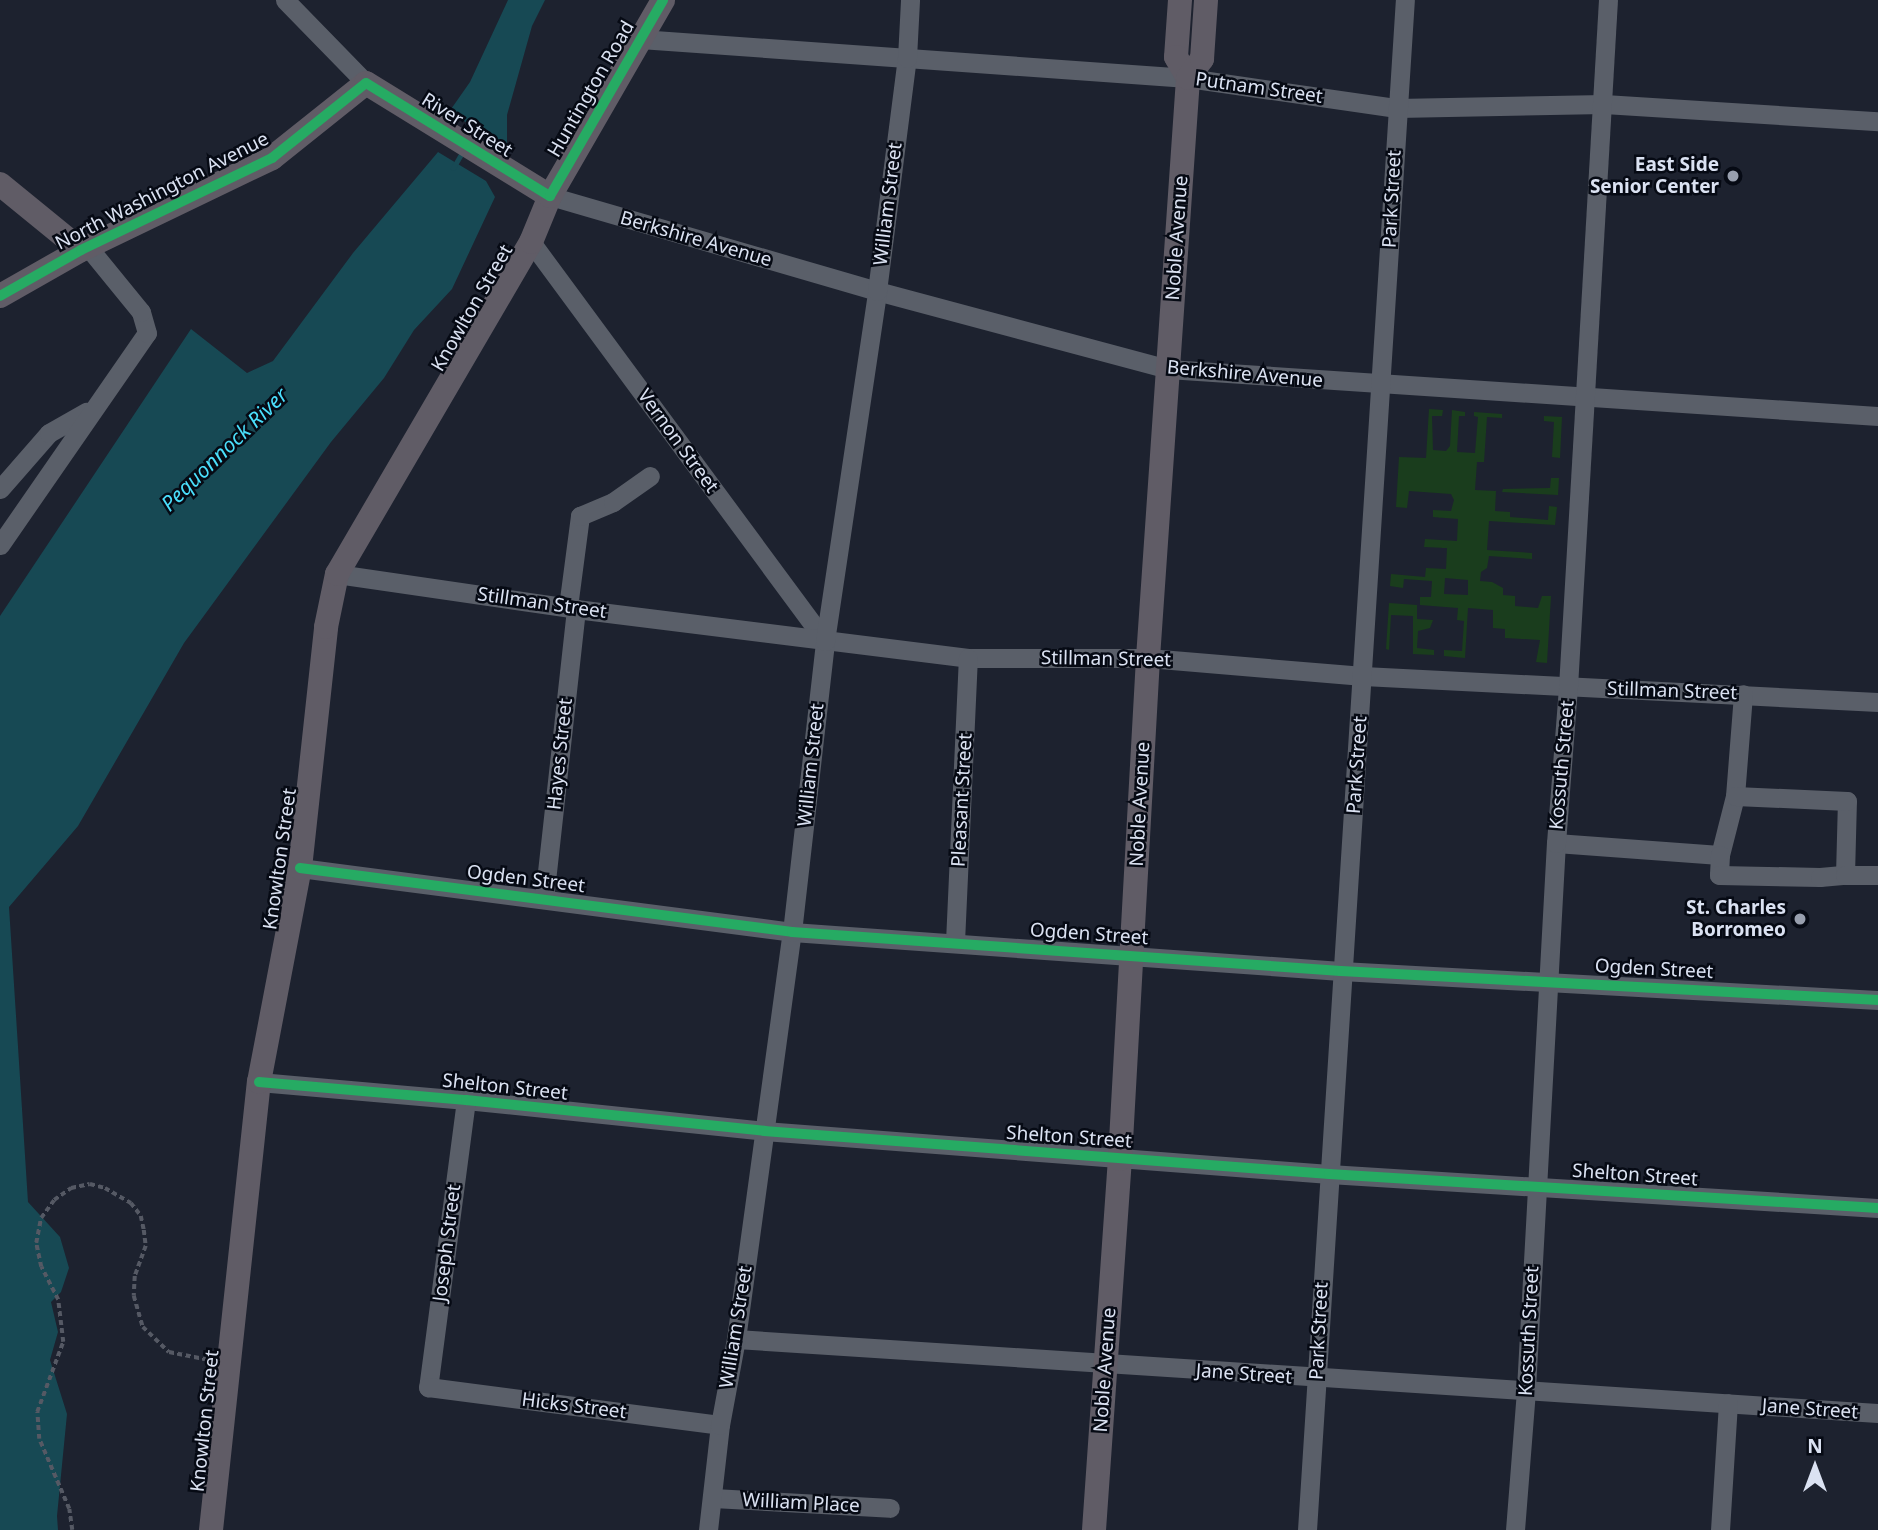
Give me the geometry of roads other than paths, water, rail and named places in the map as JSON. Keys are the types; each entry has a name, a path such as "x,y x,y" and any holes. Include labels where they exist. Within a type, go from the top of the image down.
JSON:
{"main road":[{"name":"Huntington Road","path":"531,242 539,190 663,0"},
{"name":"Noble Avenue","path":"1180,0 1176,57 1188,78"},
{"name":"Noble Avenue","path":"1094,1530 1120,1159 1148,659 1188,78 1202,59 1206,0"},
{"name":"River Street","path":"376,90 539,190"},
{"name":"North Washington Avenue","path":"0,296 85,249 272,158 376,90"},
{"path":"0,184 85,249"},
{"name":"Knowlton Street","path":"211,1530 259,1082 300,868 326,627 338,574 531,242"}],"street":[{"name":"River Street","path":"285,0 376,90"},
{"name":"William Street","path":"708,1530 720,1425 736,1339 792,932 825,641 877,291 906,58 910,0"},
{"name":"Park Street","path":"1307,1530 1341,971 1363,676 1396,107 1405,0"},
{"name":"Kossuth Street","path":"1515,1530 1526,1389 1556,843 1604,104 1608,0"},
{"name":"Putnam Street","path":"640,39 1188,78 1396,107 1604,104 1878,121"},
{"name":"Berkshire Avenue","path":"539,190 877,291 1168,369 1878,416"},
{"name":"Vernon Street","path":"531,242 825,641"},
{"path":"0,545 147,333 141,312 85,249"},
{"path":"0,489 49,433 93,408"},
{"name":"Hayes Street","path":"544,898 580,516 612,502 650,476"},
{"name":"Stillman Street","path":"338,574 572,608 968,658 1148,659 1363,676 1878,702"},
{"name":"Pleasant Street","path":"955,942 968,658"},
{"path":"1743,694 1735,796 1720,855 1719,875 1878,875"},
{"path":"1735,796 1847,801 1845,875"},
{"path":"1556,843 1720,855"},
{"name":"Ogden Street","path":"300,868 792,932 1341,971 1878,1000"},
{"name":"Shelton Street","path":"259,1082 764,1131 1120,1159 1878,1208"},
{"name":"Joseph Street","path":"428,1387 466,1100"},
{"name":"Jane Street","path":"736,1339 1317,1379 1526,1389 1878,1413"},
{"name":"Hicks Street","path":"428,1387 720,1425"},
{"path":"1720,1530 1728,1404"},
{"name":"William Place","path":"713,1498 890,1508"}],"water":[{"path":"508,0 545,0 532,26 507,115 507,147 449,112 470,82"},
{"path":"438,152 486,181 495,197 452,289 414,330 384,378 331,442 184,643 78,826 9,907 28,1202 60,1237 69,1268 61,1292 51,1302 58,1332 50,1360 67,1414 58,1530 0,1530 0,616 191,329 247,373 273,361 353,253"}],"waterway":[{"name":"Pequonnock River","path":"453,168 464,149"}],"place":[{"name":"East Side Senior Center","path":"1733,176"},
{"name":"St. Charles Borromeo","path":"1800,919"}]}
